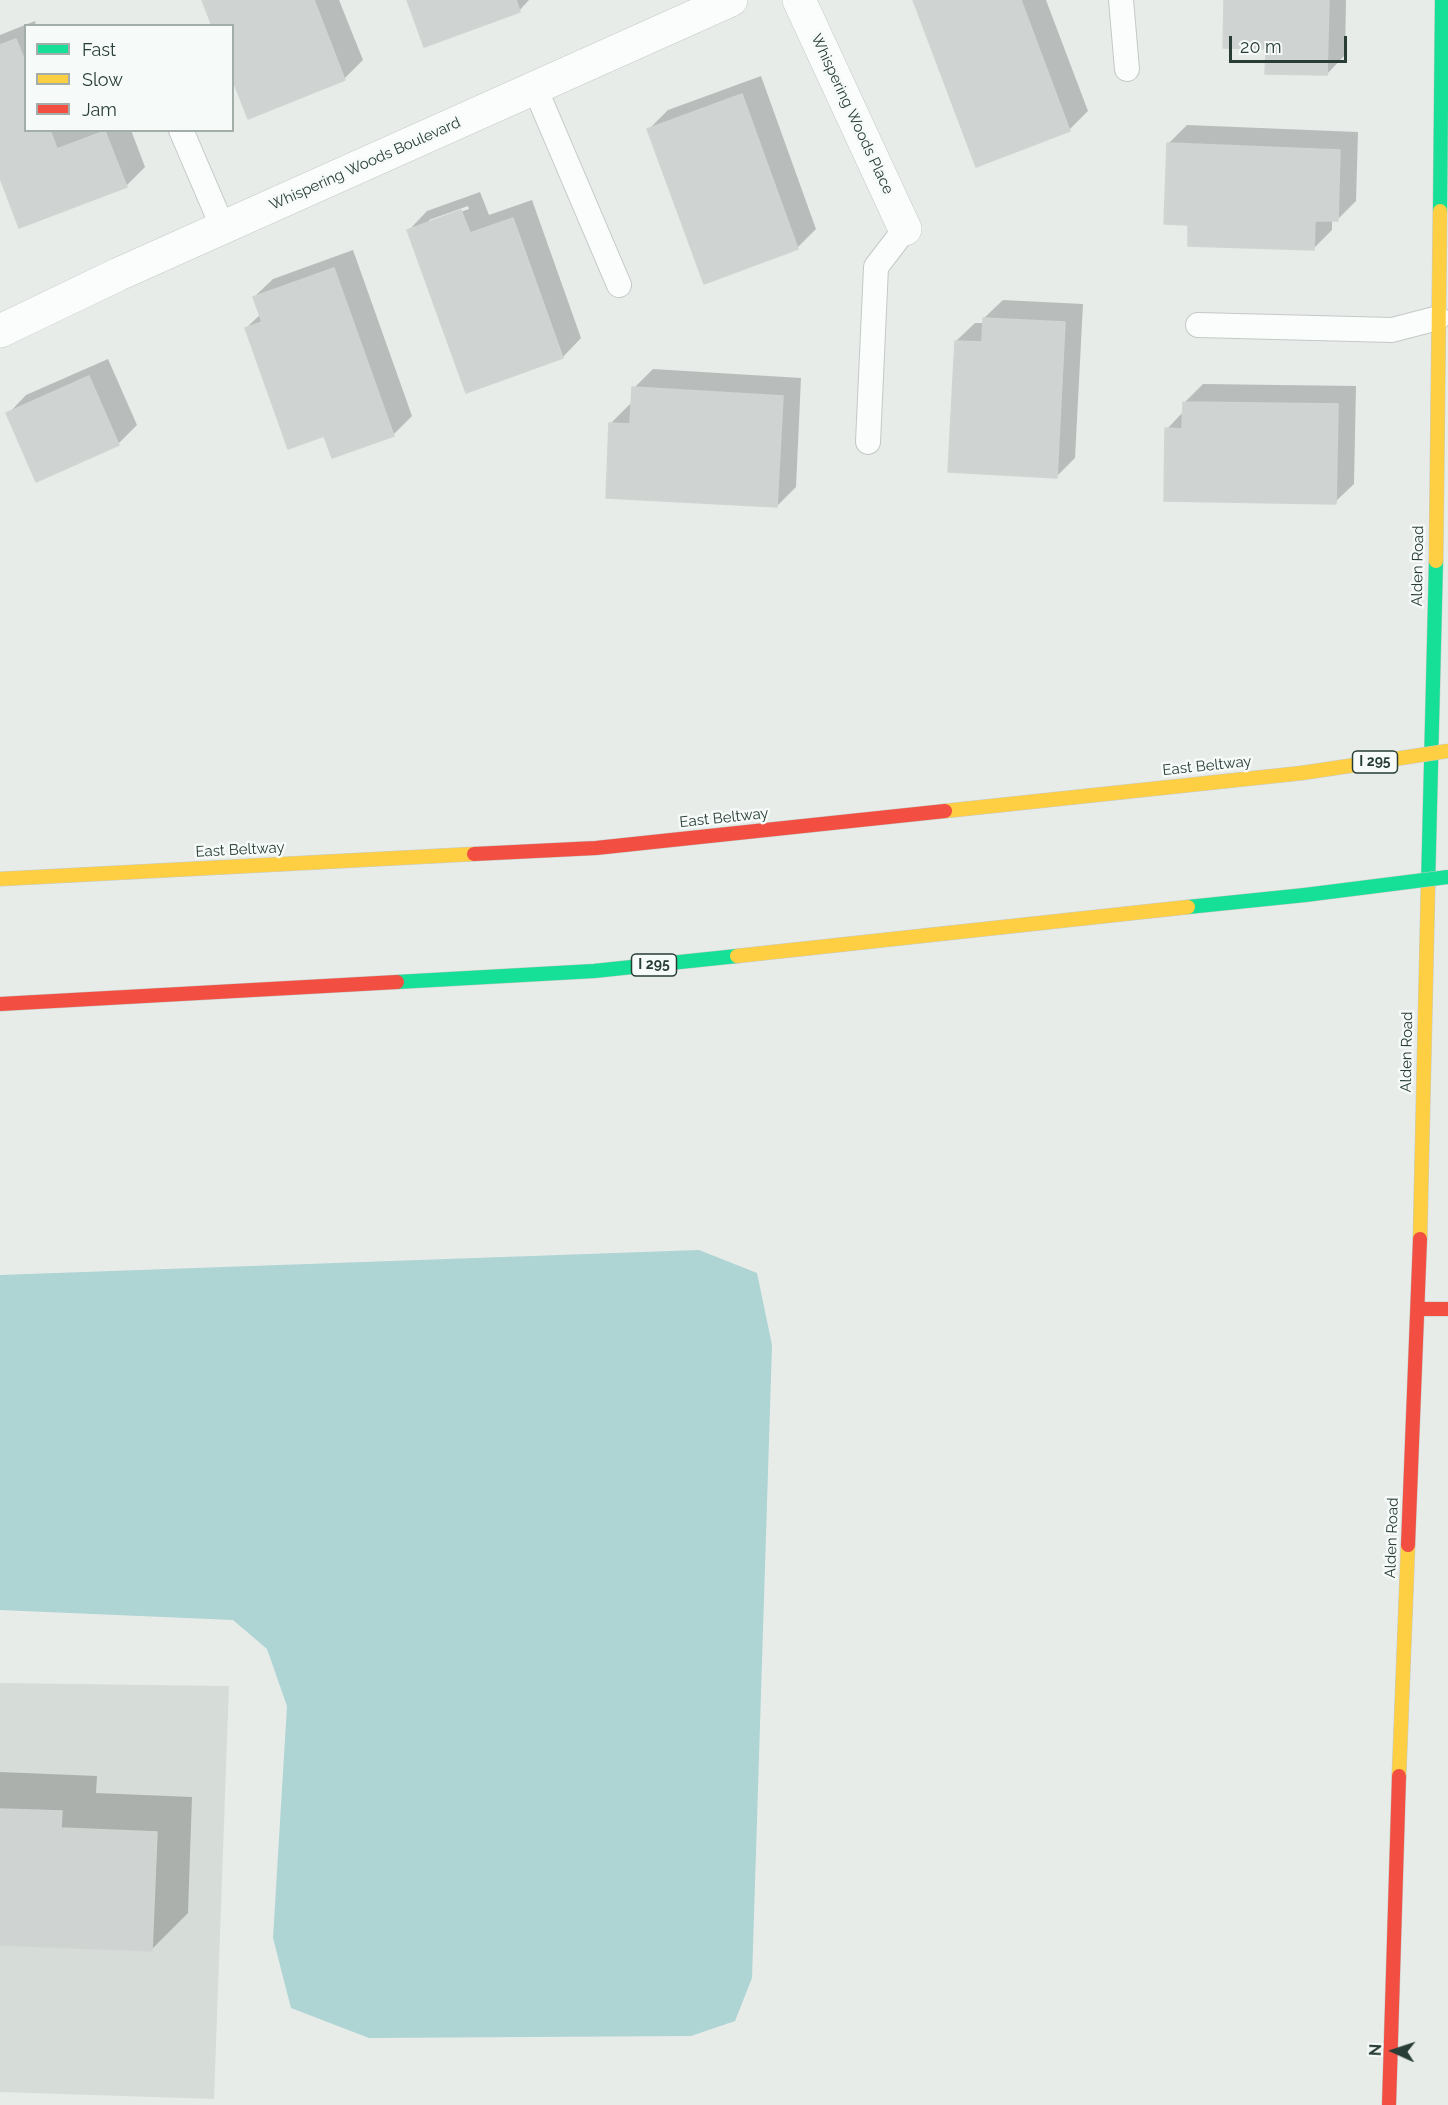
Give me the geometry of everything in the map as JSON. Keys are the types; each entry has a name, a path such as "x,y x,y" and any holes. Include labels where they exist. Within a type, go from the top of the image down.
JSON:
{"main road":[{"name":"Alden Road","path":"1389,2105 1396,1846 1418,1309 1443,318 1442,0"},
{"name":"East Beltway","path":"0,879 596,848 1302,773 1448,751"},
{"name":"I 295","path":"0,1004 594,971 1305,895 1448,877"},
{"path":"1418,1309 1448,1308"}],"street":[{"name":"Whispering Woods Boulevard","path":"0,331 119,274 731,0"},
{"name":"Whispering Woods Place","path":"799,0 904,229"}],"lane":[{"path":"1121,0 1127,69"},
{"path":"535,88 619,285"},
{"path":"182,132 223,228"},
{"path":"868,442 876,267 904,229"},
{"path":"1198,326 1392,330 1443,318"}],"shaded area":[{"path":"0,1683 229,1686 214,2099 0,2092"}],"water":[{"path":"699,1250 757,1273 772,1345 752,1978 735,2021 691,2036 369,2038 291,2008 273,1938 287,1706 267,1649 233,1620 0,1610 0,1275"}],"building":[{"path":"202,0 314,0 345,80 248,119 234,83 234,24 211,24"},
{"path":"407,0 516,0 520,12 424,47"},
{"path":"913,0 1021,0 1070,131 976,167"},
{"path":"1224,0 1329,0 1327,75 1265,74 1266,49 1223,48"},
{"path":"16,39 24,59 24,132 51,132 57,149 105,132 127,187 19,228 0,178 0,45"},
{"path":"742,94 798,249 704,284 647,129"},
{"path":"1167,143 1340,150 1338,221 1315,221 1314,250 1188,246 1188,225 1164,224"},
{"path":"461,210 470,233 513,218 563,358 466,393 407,230"},
{"path":"334,268 394,436 332,458 324,436 288,449 245,328 262,322 253,297"},
{"path":"983,318 1065,322 1057,478 948,472 955,341 982,342"},
{"path":"89,376 119,445 36,482 6,413"},
{"path":"632,387 783,396 777,507 606,498 609,423 630,424"},
{"path":"1183,402 1338,404 1336,504 1164,501 1165,428 1182,429"},
{"path":"0,1809 62,1811 61,1828 157,1832 152,1951 0,1945"}],"traffic: fast":[{"path":"1440,211 1442,0"},
{"path":"1428,887 1436,561"},
{"path":"1305,895 1448,877"},
{"path":"1188,907 1305,895"},
{"path":"397,982 594,971 737,956"}],"traffic: slow":[{"path":"1436,561 1440,211"},
{"path":"1302,773 1448,751"},
{"path":"945,811 1302,773"},
{"path":"0,879 474,854"},
{"path":"1420,1239 1428,887"},
{"path":"737,956 1188,907"},
{"path":"1399,1776 1408,1545"}],"traffic: jam":[{"path":"474,854 596,848 945,811"},
{"path":"0,1004 397,982"},
{"path":"1408,1545 1420,1239"},
{"path":"1418,1309 1448,1309"},
{"path":"1389,2105 1399,1776"}]}
